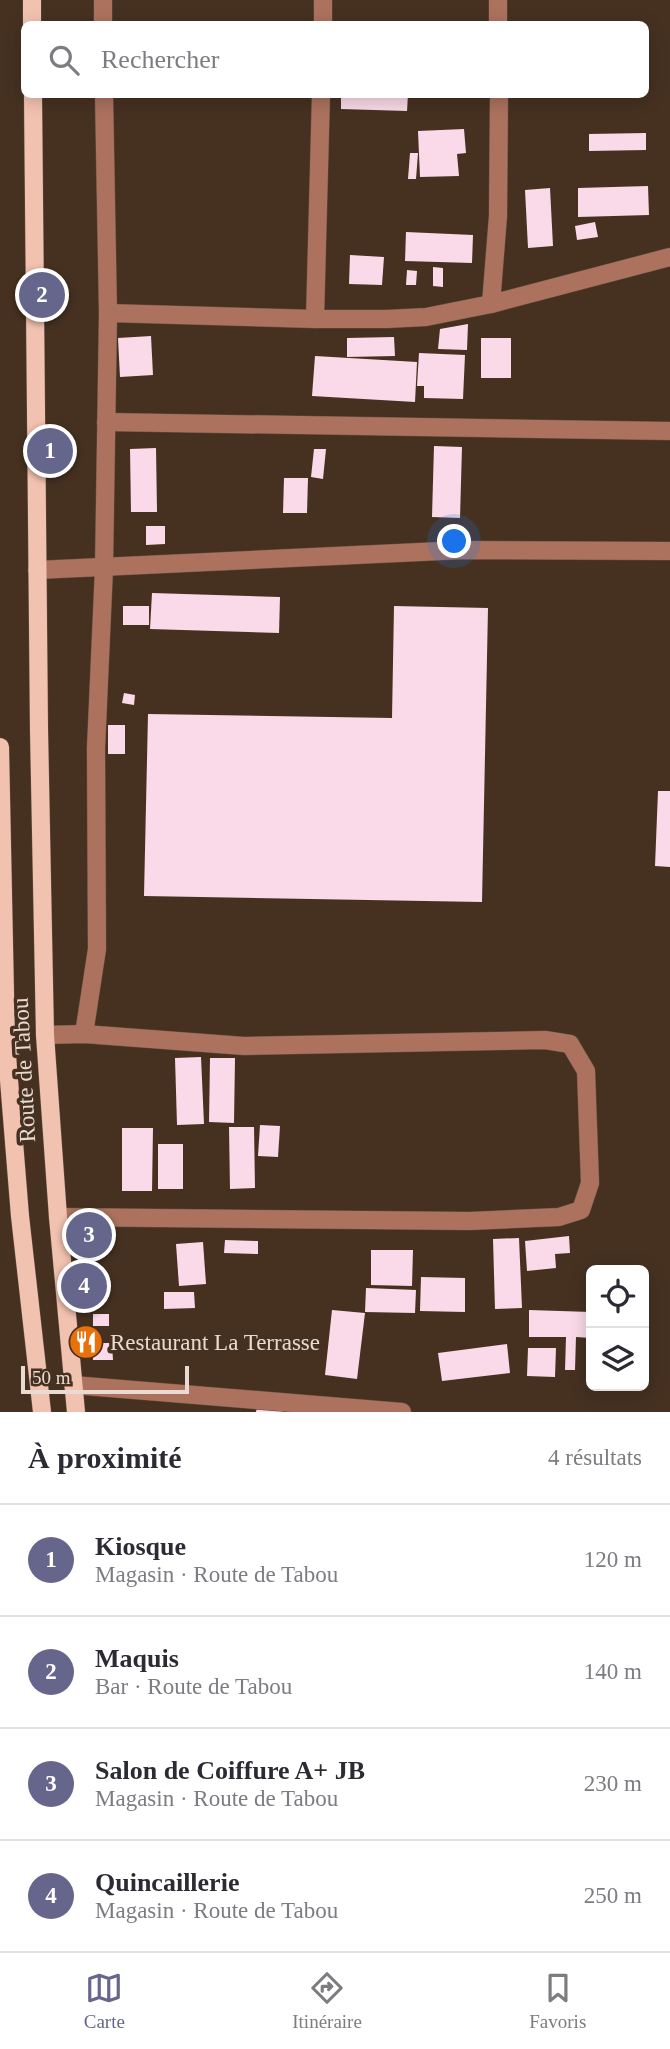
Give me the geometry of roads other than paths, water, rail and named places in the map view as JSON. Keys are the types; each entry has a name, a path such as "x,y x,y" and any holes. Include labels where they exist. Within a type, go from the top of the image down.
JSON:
{"main road":[{"path":"32,0 32,21"},
{"name":"Route de Tabou","path":"33,98 45,1035 76,1412"},
{"name":"Route de Tabou","path":"0,747 6,1043 20,1216 41,1412"}],"street":[{"path":"103,0 103,21"},
{"path":"323,21 324,0"},
{"path":"498,0 498,21"},
{"path":"84,1034 97,949 96,748 104,568 108,313 104,98"},
{"path":"316,319 321,98"},
{"path":"491,304 498,216 499,98"},
{"path":"108,313 316,319 426,317 491,304 670,257"},
{"path":"106,422 670,431"},
{"path":"37,570 463,550 670,551"},
{"path":"45,1035 84,1034 244,1046 545,1040 570,1044 586,1071 590,1183 581,1210 559,1217 470,1222 58,1217"},
{"path":"73,1385 402,1412"}],"place":[{"name":"Maquis","path":"42,295"},
{"name":"Kiosque","path":"50,451"},
{"name":"Salon de Coiffure A+ JB","path":"89,1235"},
{"name":"Quincaillerie","path":"84,1286"},
{"name":"Restaurant La Terrasse","path":"86,1342"}]}
